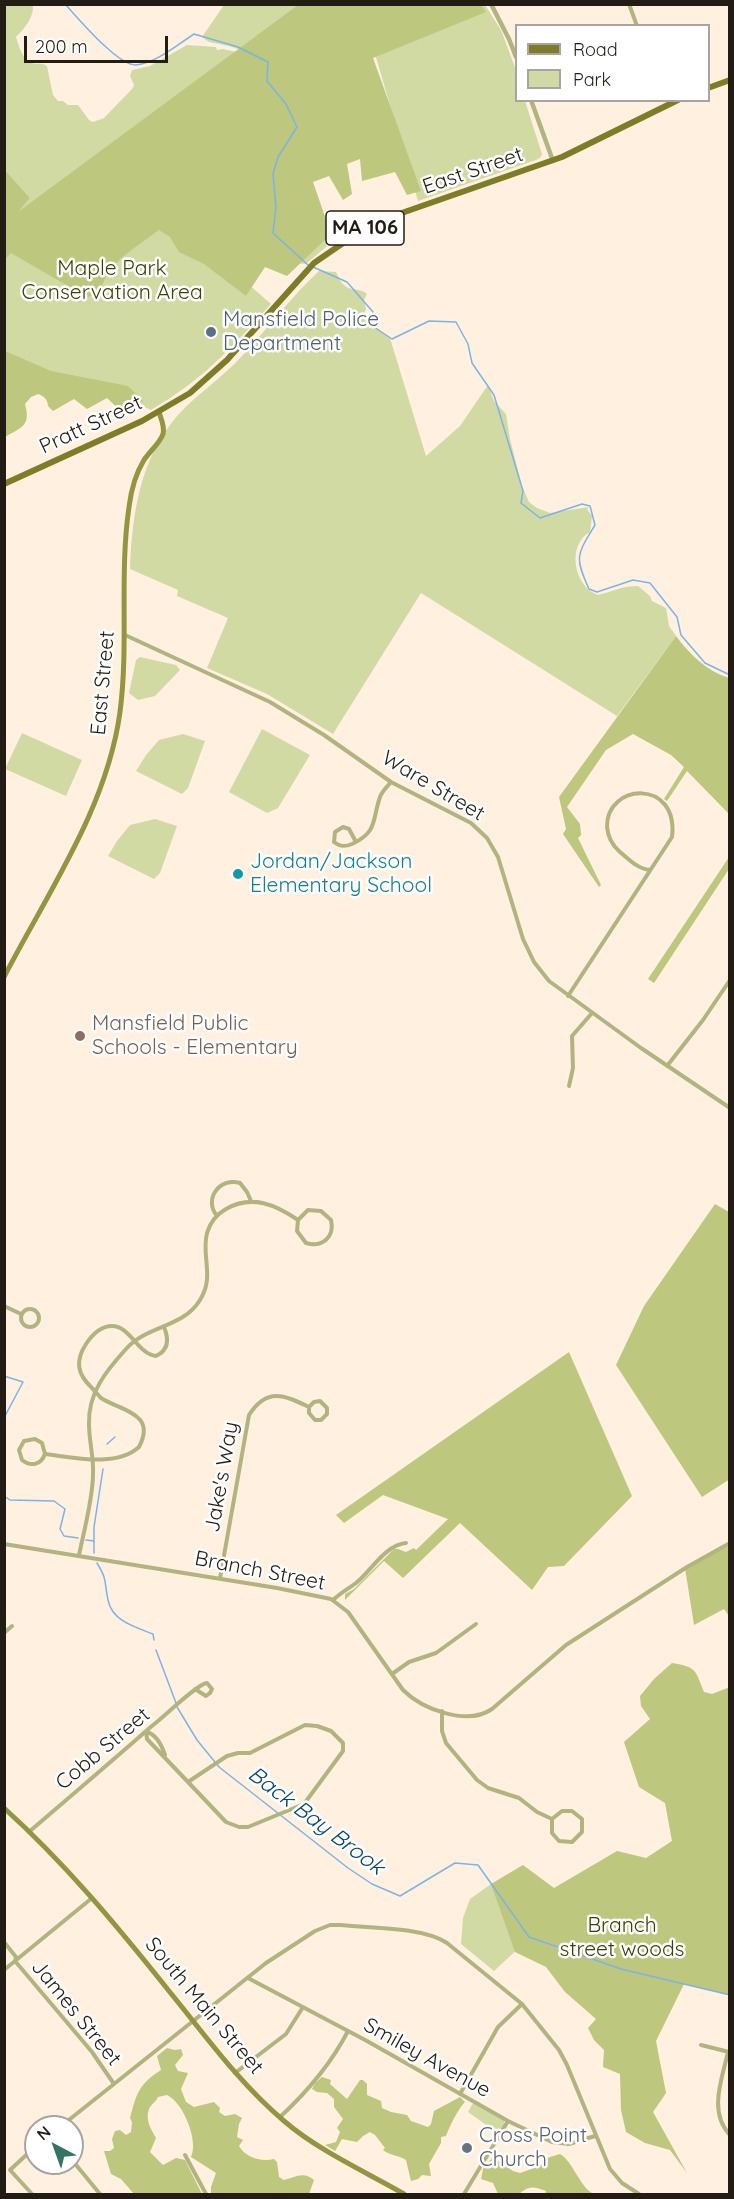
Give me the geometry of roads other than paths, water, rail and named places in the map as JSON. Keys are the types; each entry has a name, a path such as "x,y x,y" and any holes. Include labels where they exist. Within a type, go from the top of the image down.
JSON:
{"main road":[{"path":"710,87 729,81"},
{"name":"East Street","path":"190,393 234,352 314,263 345,240 380,221 552,161 588,146 667,103"},
{"name":"Pratt Street","path":"4,484 142,421 190,393"},
{"name":"East Street","path":"4,977 72,851 104,780 120,712 129,505 133,486 144,461 163,434 163,423 159,412"},
{"name":"South Main Street","path":"4,1808 30,1831 92,1898 236,2073 280,2117 319,2146 404,2194"}],"street":[{"path":"491,4 515,54"},
{"path":"629,4 637,24"},
{"path":"532,102 552,161"},
{"name":"Ware Street","path":"125,635 270,702 324,735 391,782 463,817 487,838 498,857 523,939 534,962 549,981 729,1108"},
{"path":"356,842 349,830 343,827 335,832 334,842 346,846 356,842 369,833 374,824 379,799 391,782"},
{"path":"568,996 672,837 674,822 669,808 662,801 645,793 631,794 615,804 611,810 608,816 608,834 613,845 623,855 643,869 650,870"},
{"path":"667,1066 703,1020 729,980"},
{"path":"569,1086 573,1068 572,1037 592,1013"},
{"path":"217,1216 210,1204 211,1198 223,1184 233,1181 240,1183 244,1186 251,1201"},
{"path":"79,1555 92,1485 89,1412 94,1390 101,1378 142,1335 173,1324 191,1311 206,1289 207,1234 217,1216 232,1205 251,1201 274,1207 298,1220"},
{"path":"308,1210 321,1210 331,1220 331,1234 320,1244 309,1244 298,1234 296,1227 298,1220 308,1210"},
{"path":"4,1306 21,1314"},
{"path":"28,1309 34,1310 38,1314 38,1320 35,1325 26,1326 22,1322 21,1314 28,1309"},
{"path":"45,1454 92,1459 120,1458 131,1454 141,1443 142,1424 134,1413 101,1398 82,1378 78,1368 79,1358 89,1339 103,1327 112,1326 122,1329 150,1355 159,1354 167,1345 167,1334 164,1327"},
{"name":"Jake's Way","path":"220,1578 249,1415 264,1399 278,1395 290,1397 309,1407"},
{"name":"Jake's Way","path":"320,1401 327,1408 327,1414 323,1419 315,1420 309,1413 309,1407 314,1402 320,1401"},
{"path":"35,1439 44,1446 45,1454 39,1463 28,1464 22,1460 19,1450 24,1441 35,1439"},
{"path":"333,1600 359,1581 393,1547 406,1543"},
{"name":"Branch Street","path":"4,1544 220,1578 333,1600 348,1612 403,1690 416,1702 442,1711 471,1717 486,1713 566,1645 687,1567 729,1543"},
{"path":"392,1674 409,1662 436,1653 476,1624"},
{"path":"4,1633 12,1626"},
{"name":"Cobb Street","path":"30,1831 195,1689"},
{"path":"442,1711 442,1731 446,1743 477,1780 488,1788 519,1798 552,1820"},
{"path":"146,1731 147,1739 220,1817 232,1825 248,1827 304,1804 343,1750 343,1743 331,1731 308,1725 250,1754 233,1754 215,1763 188,1782"},
{"path":"572,1810 582,1819 582,1832 572,1842 562,1842 552,1833 552,1820 562,1811 572,1810"},
{"path":"4,1970 92,1898"},
{"path":"75,2115 266,1963 315,1931 330,1925 340,1925 435,1936 447,1943 522,2004 564,2057 615,2176 639,2194"},
{"name":"James Street","path":"4,1942 16,1957 15,1962 92,2052 114,2084"},
{"name":"Smiley Avenue","path":"248,1978 508,2121 552,2142 569,2144 596,2136"},
{"path":"460,2094 498,2027 522,2004"},
{"path":"236,2073 286,2034 303,2007"},
{"path":"280,2117 321,2073 336,2053 348,2031"},
{"path":"701,2045 729,2052 717,2108 722,2126 729,2135"},
{"path":"464,2194 508,2121"},
{"path":"185,2155 206,2194"},
{"path":"24,2157 10,2170 32,2194"},
{"path":"84,2175 100,2194"}],"waterway":[{"path":"65,4 109,50 128,63 136,65 151,61 194,34 238,47 268,62 267,81 286,104 297,127 278,157 273,174 276,207 273,233 308,265"},
{"path":"313,267 347,282 373,312 371,325 392,339 429,321 456,322 468,344 472,363 494,395 523,491 521,503 540,518 582,504 590,506 595,525 584,543 580,556 581,569 589,589 597,592 633,580 650,583 677,617 681,635 705,663 730,675"},
{"name":"Back Bay Brook","path":"4,1376 23,1382 4,1418"},
{"path":"107,1444 115,1437"},
{"path":"94,1541 103,1469"},
{"name":"Back Bay Brook","path":"4,1496 10,1500 54,1501 65,1509 60,1529 64,1536 78,1538"},
{"name":"Back Bay Brook","path":"86,1540 94,1541 94,1553"},
{"name":"Back Bay Brook","path":"97,1563 104,1578 110,1607 114,1613 125,1622 153,1634 154,1640"},
{"name":"Back Bay Brook","path":"156,1650 176,1703"},
{"name":"Back Bay Brook","path":"177,1707 197,1740 219,1767 348,1868 372,1884 400,1896 455,1863 478,1865 529,1937 621,1969 730,1995"}],"place":[{"name":"Mansfield Police Department","path":"211,332"},
{"name":"Jordan/Jackson Elementary School","path":"238,874"},
{"name":"Mansfield Public Schools - Elementary","path":"80,1036"},
{"name":"Cross Point Church","path":"467,2148"}],"park label":[{"name":"Maple Park Conservation Area","path":"112,281"},
{"name":"Branch street woods","path":"622,1938"}]}
